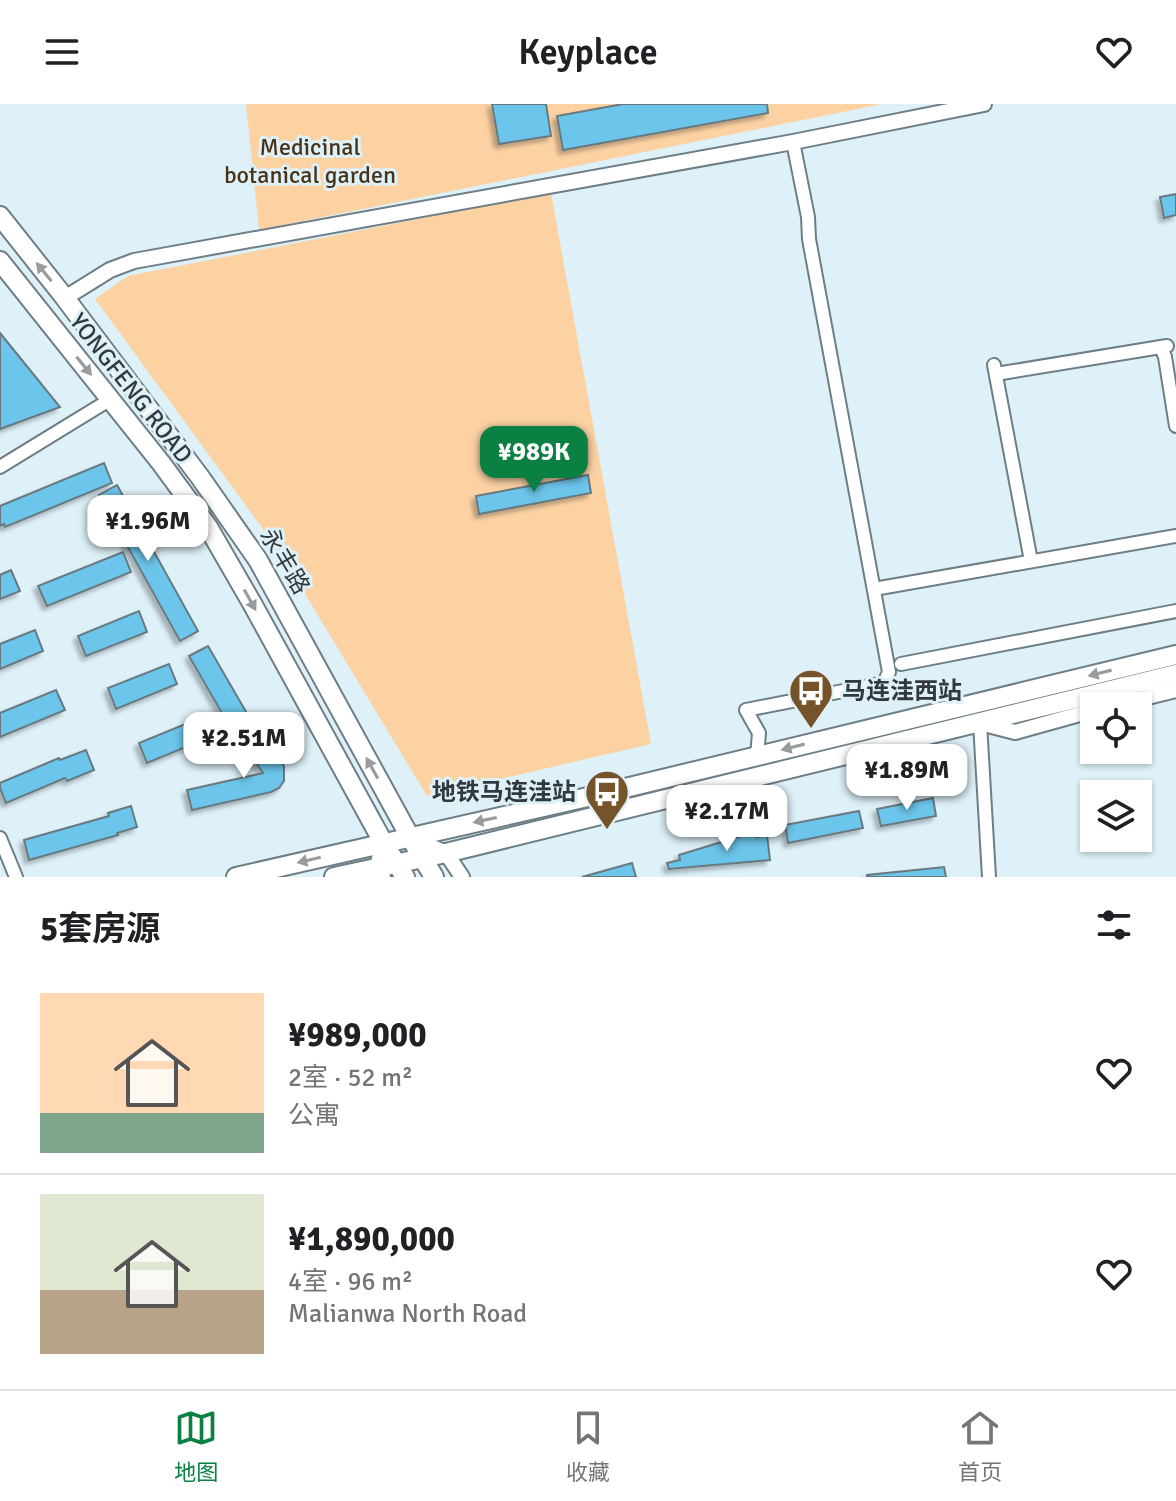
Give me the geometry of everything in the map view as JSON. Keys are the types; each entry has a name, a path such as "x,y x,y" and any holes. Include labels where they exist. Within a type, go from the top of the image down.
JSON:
{"main road":[{"name":"永丰路","path":"0,216 200,477 258,560 434,877"},
{"name":"YONGFENG ROAD","path":"0,261 111,399 208,527 383,842 390,871"},
{"path":"236,877 592,796 1176,655"},
{"path":"334,877 390,871 422,859 1176,674"}],"street":[{"path":"65,298 110,270 134,261 793,142 984,104"},
{"path":"757,756 759,733 746,710 884,683 889,672 793,142"},
{"path":"1031,561 995,370 1164,346 1176,426"},
{"path":"0,467 111,399"},
{"path":"874,589 1176,536"},
{"path":"901,664 1176,611"},
{"path":"1152,696 1176,690"},
{"path":"989,877 980,723 1015,732 1080,714"},
{"path":"410,837 446,853 462,877"},
{"path":"0,838 16,877"}],"green space":[{"name":"Medicinal botanical garden","path":"246,104 882,104 259,230"},
{"name":"Medicinal botanical garden","path":"551,193 651,744 427,796 279,551 95,299 128,276"}],"building":[{"path":"492,104 546,104 551,136 499,144"},
{"path":"623,104 767,104 768,113 563,150 557,116"},
{"path":"1176,194 1176,215 1164,218 1160,197"},
{"path":"0,333 60,407 0,429"},
{"path":"104,463 112,483 5,527 4,524 0,526 0,506"},
{"path":"588,475 591,493 479,514 476,496"},
{"path":"117,485 198,631 180,641 99,495"},
{"path":"123,552 131,572 47,606 38,586"},
{"path":"11,570 20,591 0,599 0,575"},
{"path":"139,611 147,632 86,656 78,636"},
{"path":"35,630 43,651 0,669 0,644"},
{"path":"208,646 256,729 237,739 189,656"},
{"path":"169,664 177,684 116,709 108,688"},
{"path":"56,690 65,710 0,737 0,713"},
{"path":"200,718 208,738 147,763 139,743"},
{"path":"265,736 284,766 284,781 279,788 192,810 187,790 263,773 246,748"},
{"path":"86,750 94,770 67,781 65,778 6,803 0,783"},
{"path":"933,798 936,816 881,826 877,809"},
{"path":"131,806 137,827 29,860 24,840 109,816 108,813"},
{"path":"859,811 863,828 788,843 785,825"},
{"path":"754,832 756,837 767,835 770,860 669,869 667,863 680,860 679,855"},
{"path":"632,863 636,877 582,877"},
{"path":"944,867 946,877 867,877 867,875"}],"place":[{"name":"马连洼西站","path":"811,730"},
{"name":"地铁马连洼站","path":"607,831"}]}
